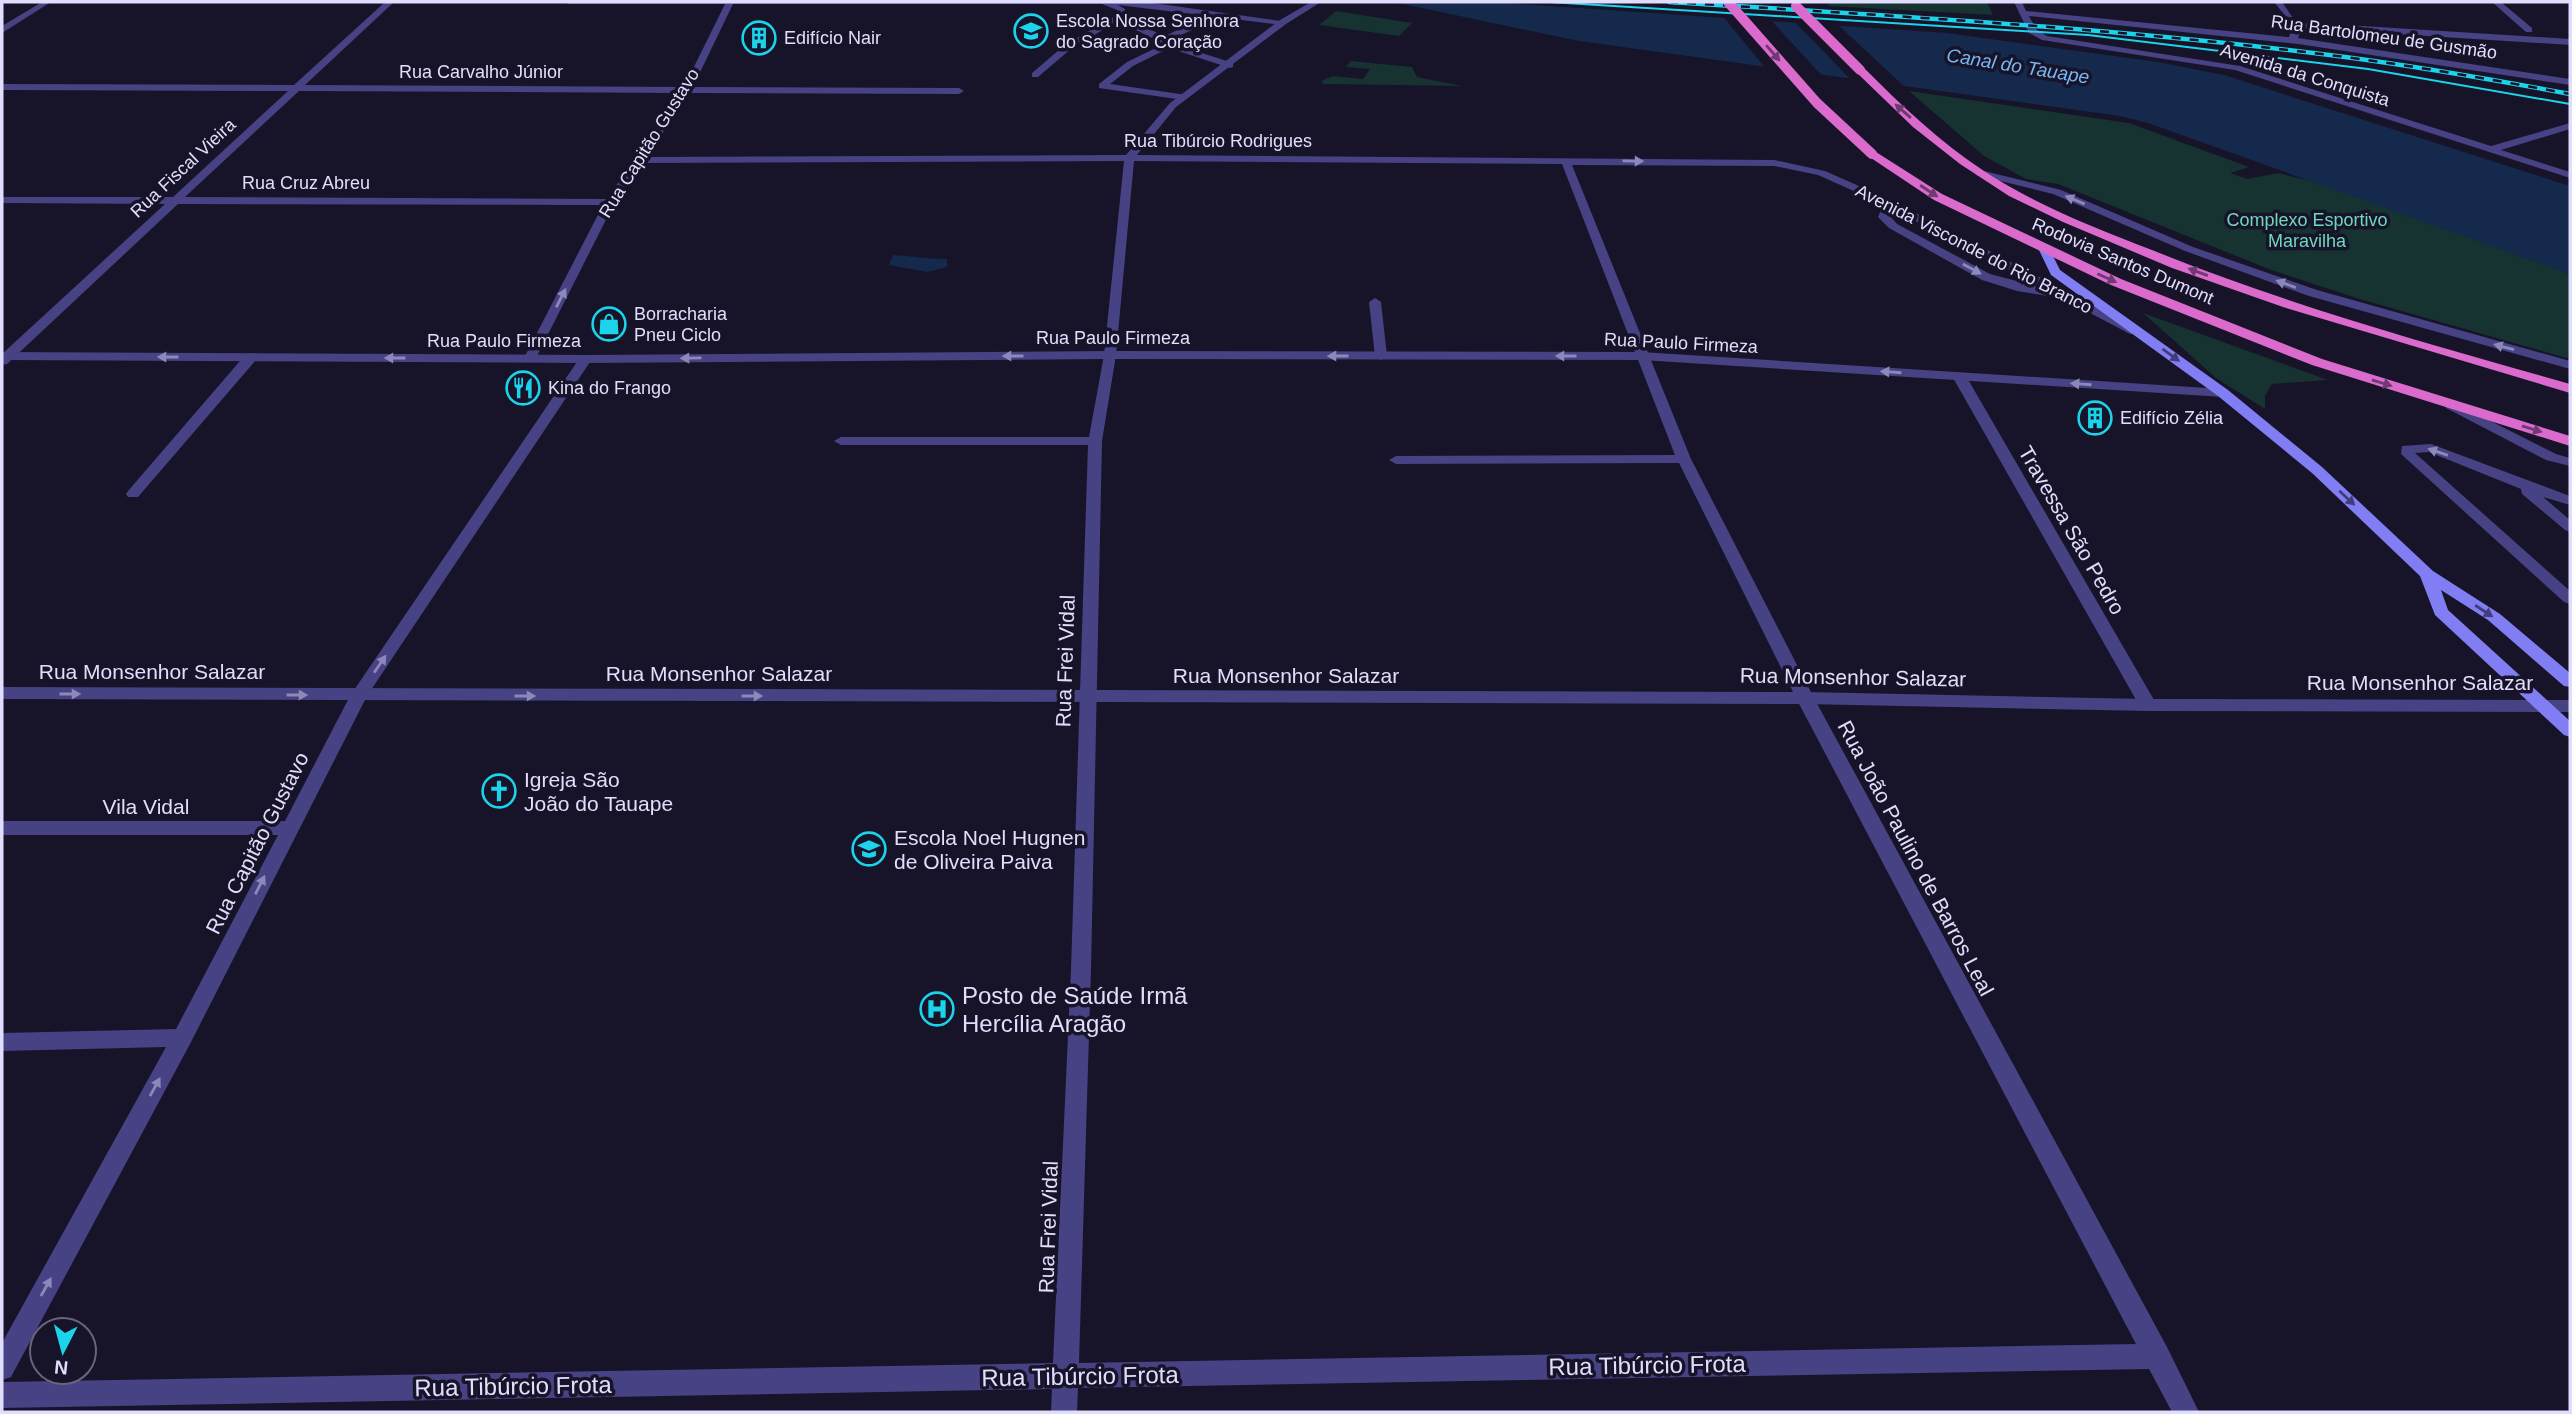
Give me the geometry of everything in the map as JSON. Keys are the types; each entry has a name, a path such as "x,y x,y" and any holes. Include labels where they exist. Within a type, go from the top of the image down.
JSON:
{"highway":[{"name":"Rodovia Santos Dumont","path":"1728,2 1817,103 1872,154 1938,197 2116,282 2317,362 2570,441"},
{"name":"Rodovia Santos Dumont","path":"1794,3 1886,97 1949,150 1980,173 2076,223 2195,272 2311,312 2570,389"}],"main road":[{"name":"Avenida Visconde do Rio Branco","path":"2045,250 2055,272 2223,393 2317,470 2427,574 2494,617 2570,681"},
{"name":"Avenida Visconde do Rio Branco","path":"2427,574 2441,612 2570,731"}],"street":[{"path":"2,30 47,2"},
{"name":"Rua Fiscal Vieira","path":"4,358 390,2"},
{"path":"569,2 1101,2 1136,3 1283,22"},
{"name":"Rua Capitão Gustavo","path":"530,358 610,202 636,160 688,89 729,2"},
{"path":"1101,2 1121,9 1121,20 1167,42 1230,65"},
{"path":"1129,158 1173,105 1230,65 1283,22 1317,2"},
{"path":"2018,2 2024,13"},
{"path":"2278,2 2290,16"},
{"path":"2496,2 2529,30"},
{"name":"Avenida da Conquista","path":"2024,13 2036,34 2045,38 2237,68 2570,175"},
{"name":"Rua Bartolomeu de Gusmão","path":"2024,13 2161,24 2293,39 2469,64 2570,82"},
{"path":"1035,75 1069,46 1121,16"},
{"path":"2293,39 2295,30 2300,26 2315,26 2570,42"},
{"path":"1184,97 1102,86 1130,64 1191,27"},
{"name":"Rua Carvalho Júnior","path":"2,87 298,86 959,91"},
{"path":"2492,149 2570,126"},
{"name":"Rua Frei Vidal","path":"1064,1412 1082,969 1095,441 1110,355 1129,158"},
{"name":"Rua Tibúrcio Rodrigues","path":"636,160 1564,160 1774,163 1800,166"},
{"name":"Rua João Paulino de Barros Leal","path":"1564,160 1684,459 1805,698 2186,1412"},
{"name":"Avenida Visconde do Rio Branco","path":"1800,166 1889,203 2147,337"},
{"path":"1980,173 2057,192 2189,249 2313,293 2570,365"},
{"name":"Rua Cruz Abreu","path":"2,200 610,202"},
{"path":"1889,203 1884,217 1893,226 1986,277 2017,287 2060,293"},
{"path":"1376,302 1381,356"},
{"name":"Rua Paulo Firmeza","path":"4,358 1641,356 2223,393"},
{"path":"133,494 251,357"},
{"name":"Rua Capitão Gustavo","path":"2,1368 182,1038 359,696 586,359"},
{"name":"Travessa São Pedro","path":"1959,376 2148,705"},
{"path":"2448,403 2551,457 2570,462"},
{"path":"841,441 1095,441"},
{"path":"2570,501 2518,484 2431,448 2407,449 2409,454 2570,599"},
{"path":"1396,460 1684,459"},
{"path":"2518,484 2570,527"},
{"name":"Rua Monsenhor Salazar","path":"2,693 1805,698 2148,705 2570,706"},
{"name":"Vila Vidal","path":"2,828 290,828"},
{"path":"2,1042 182,1038"},
{"name":"Rua Tibúrcio Frota","path":"2,1395 2158,1356"}],"green space":[{"path":"1828,2 1987,2 1993,15 1829,6"},
{"path":"1336,11 1412,23 1399,36 1319,25"},
{"path":"1351,61 1412,67 1417,77 1462,86 1323,84 1321,81 1333,76 1363,79 1370,69 1346,67"},
{"name":"Complexo Esportivo Maravilha","path":"1909,91 2129,123 2249,167 2230,173 2248,179 2278,173 2319,183 2570,274 2570,359 2363,300 2271,270 2058,184 2026,179 1984,156"},
{"path":"2143,313 2328,380 2272,384 2265,396 2265,409 2216,378"}],"water":[{"name":"Canal do Tauape","path":"1393,2 1489,2 1947,33 2158,62 2224,75 2570,186 2570,274 2148,123 2120,116 1579,41"},
{"path":"893,255 947,259 947,267 927,272 889,265"}],"pier":[{"path":"1721,14 1768,17 1825,79 1768,71"},
{"path":"1792,19 1835,22 1908,90 1854,83"}],"tram line":[{"path":"1549,2 2088,35 2368,69 2570,104"}],"railway":[{"path":"1669,2 2177,38 2373,61 2570,94"}],"place":[{"name":"Escola Nossa Senhora do Sagrado Coração","path":"1031,31"},
{"name":"Edifício Nair","path":"759,38"},
{"name":"Borracharia Pneu Ciclo","path":"609,324"},
{"name":"Kina do Frango","path":"523,388"},
{"name":"Edifício Zélia","path":"2095,418"},
{"name":"Igreja São João do Tauape","path":"499,791"},
{"name":"Escola Noel Hugnen de Oliveira Paiva","path":"869,849"},
{"name":"Posto de Saúde Irmã Hercília Aragão","path":"937,1009"}]}
